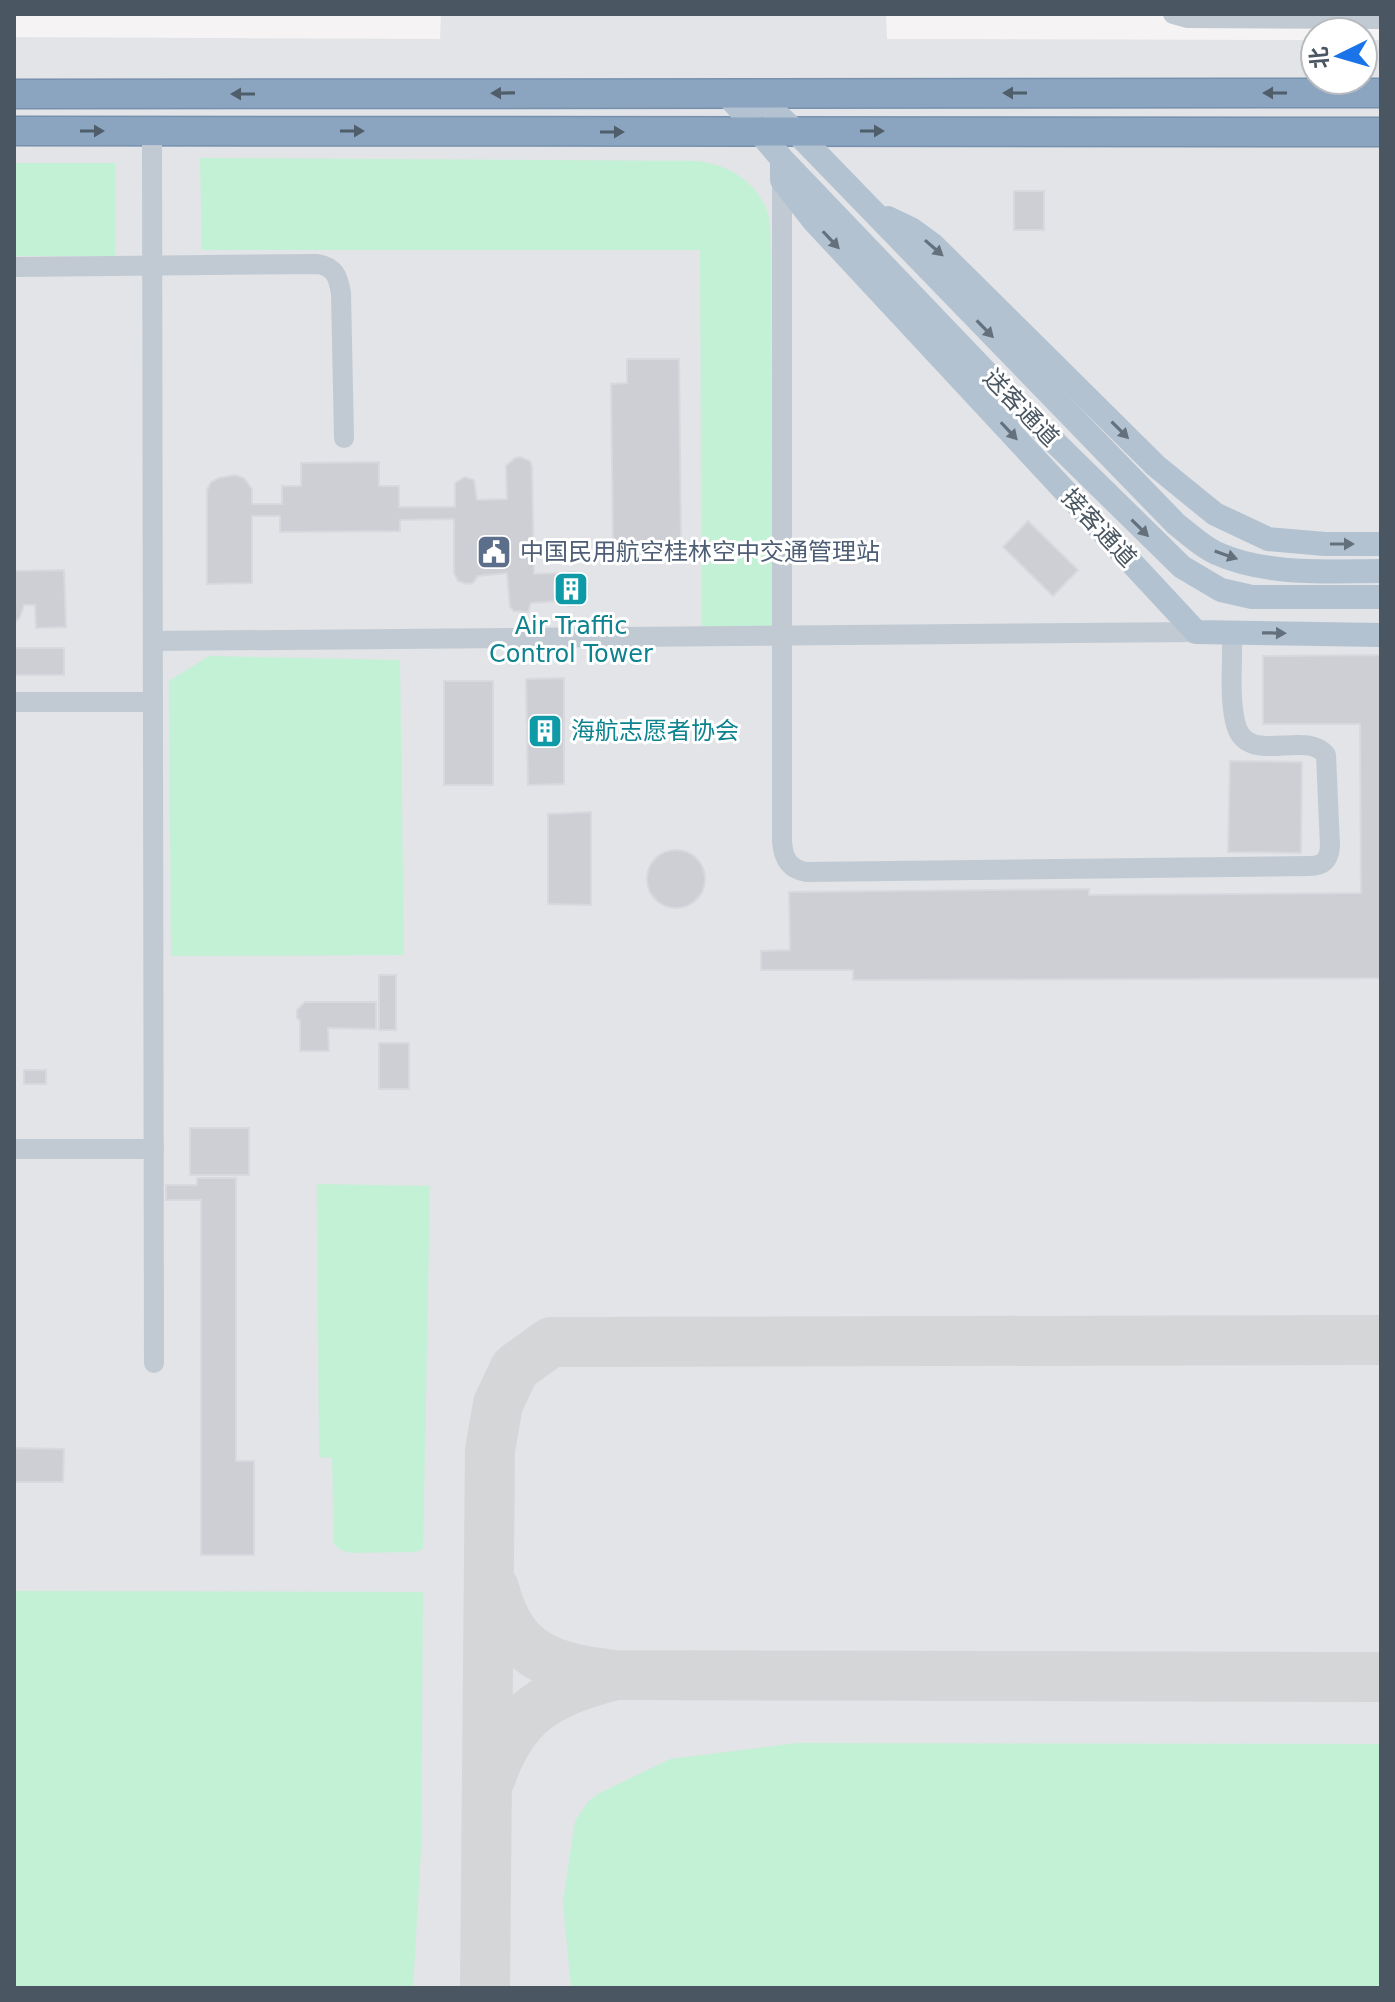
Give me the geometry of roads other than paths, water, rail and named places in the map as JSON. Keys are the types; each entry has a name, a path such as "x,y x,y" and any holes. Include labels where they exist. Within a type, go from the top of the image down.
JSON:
{"highway":[{"path":"14,94 1381,93"},
{"path":"14,131 1381,132"}],"main road":[{"name":"送客通道","path":"740,93 794,130 1176,524 1216,553 1255,565 1296,571 1381,571"},
{"name":"送客通道","path":"740,93 758,132 782,169 1167,555 1221,590 1252,597 1381,597"},
{"name":"接客通道","path":"782,169 814,221 1196,632"},
{"path":"868,208 911,229 933,245 1156,466 1215,514 1268,539 1325,544 1381,544"},
{"path":"1196,632 1381,635"}],"street":[{"path":"1173,14 1187,18 1381,19"},
{"path":"152,131 154,1363"},
{"path":"782,169 784,858 796,870 826,872 1320,865 1328,857 1330,846 1326,755 1315,747 1256,745 1241,736 1234,721 1232,633"},
{"path":"14,267 317,264 334,271 341,293 344,438"},
{"path":"153,641 1196,632"},
{"path":"14,702 153,702"},
{"path":"14,1149 154,1149"}],"place":[{"name":"中国民用航空桂林空中交通管理站","path":"494,552"},
{"name":"Air Traffic Control Tower","path":"571,589"},
{"name":"海航志愿者协会","path":"545,731"}]}
